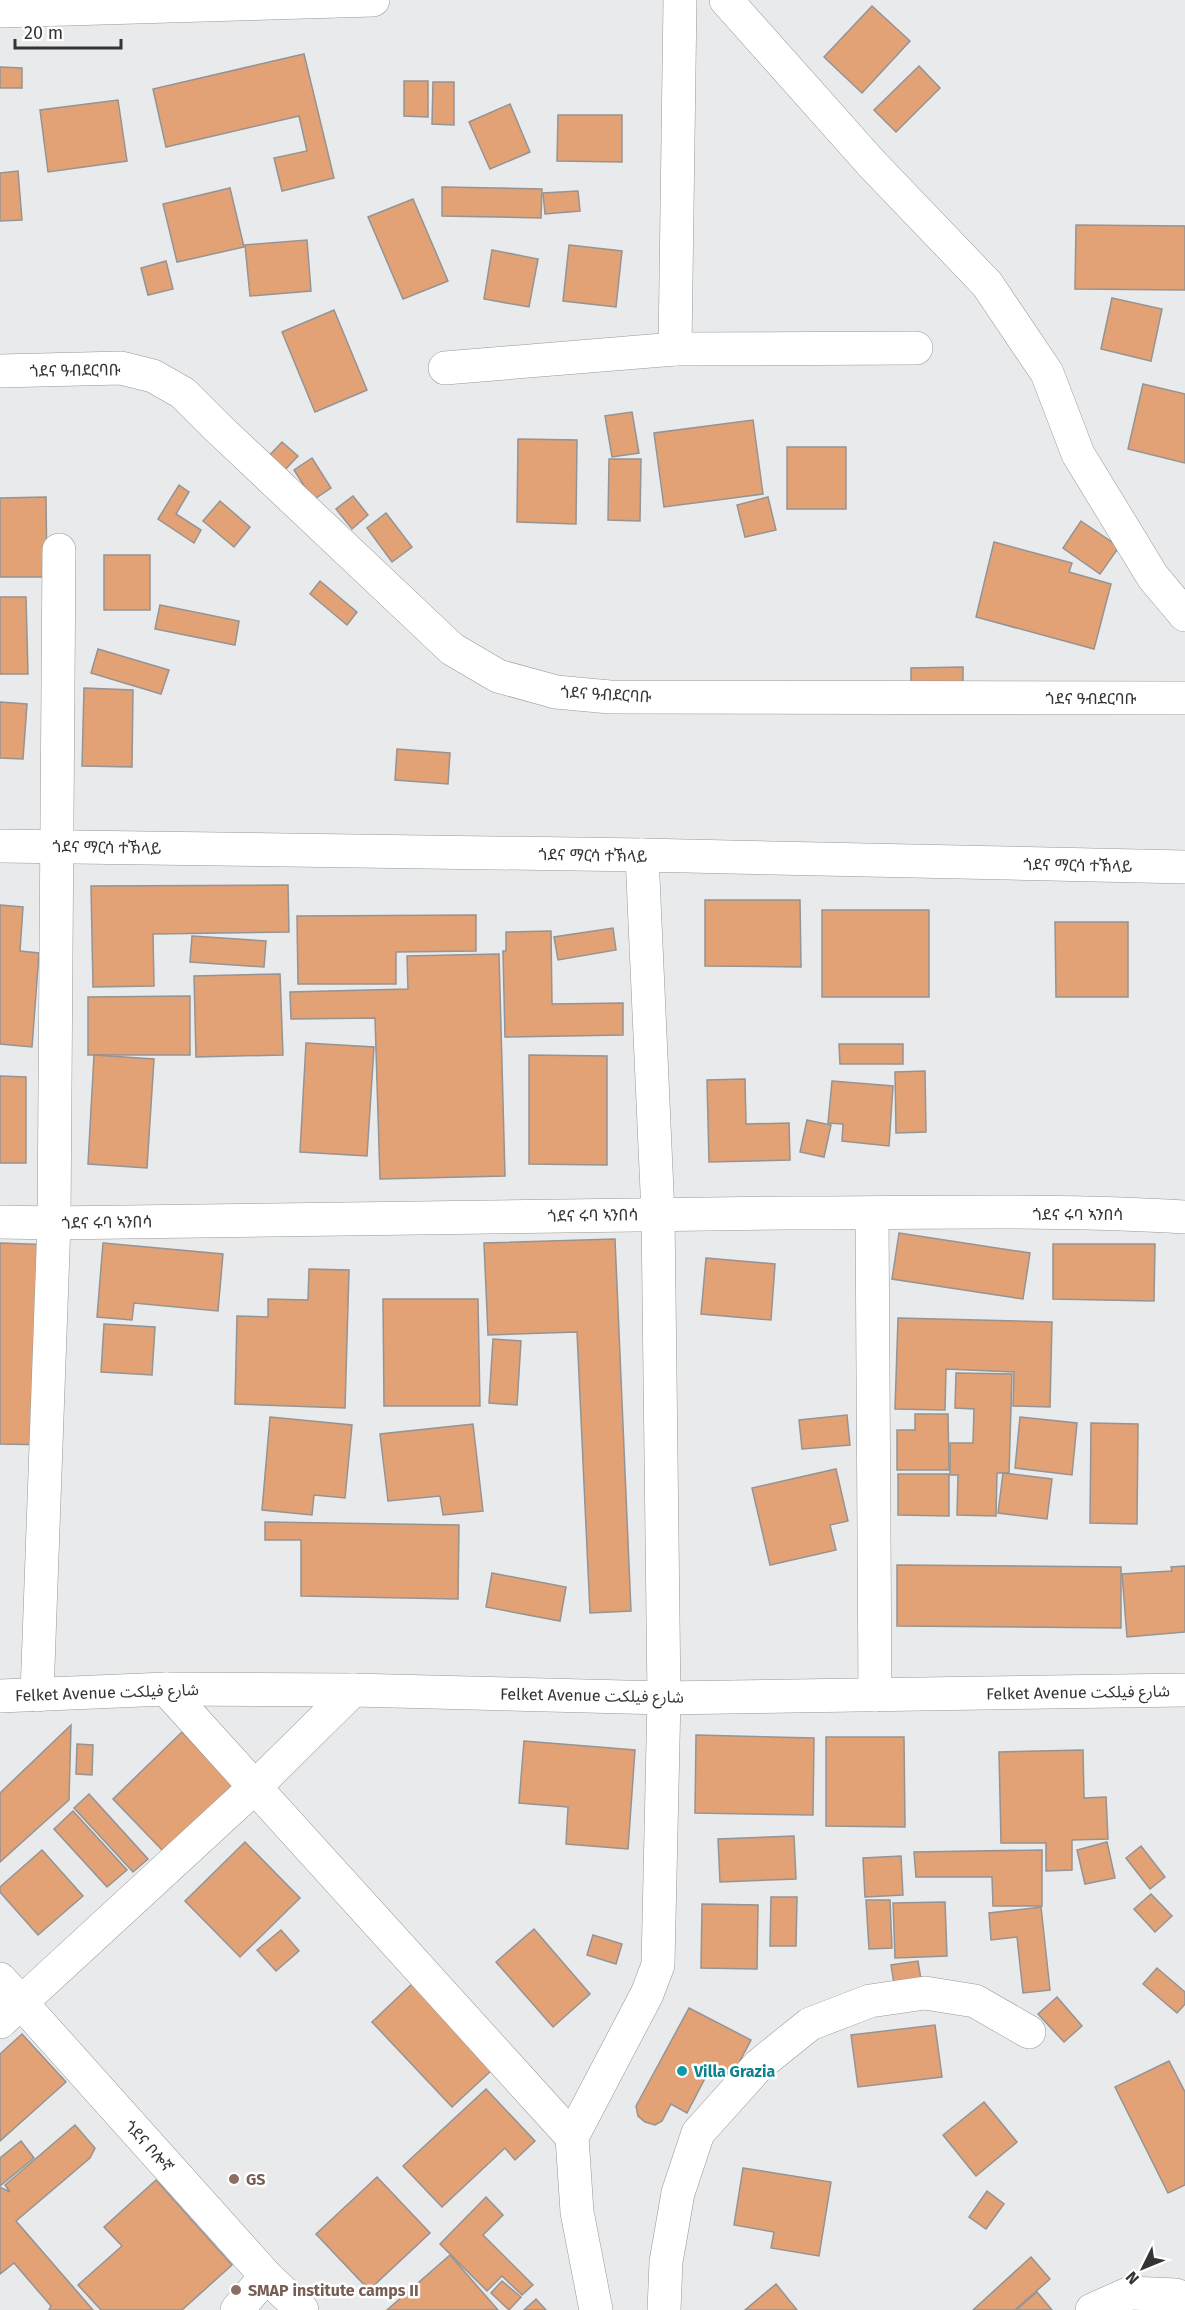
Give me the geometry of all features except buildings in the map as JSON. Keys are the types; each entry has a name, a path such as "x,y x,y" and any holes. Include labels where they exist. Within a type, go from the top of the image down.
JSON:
{"street":[{"path":"0,11 373,0"},
{"path":"675,349 680,0"},
{"path":"726,0 872,164 987,284 1047,373 1078,454 1153,577 1185,615"},
{"path":"445,368 675,349 916,348"},
{"name":"ጎደና ዓብደርባቡ","path":"0,371 121,368 153,376 183,393 452,650 498,676 521,683 556,692 610,697 1185,698"},
{"path":"37,1695 54,1223 59,550"},
{"name":"ጎደና ማርሳ ተኽላይ","path":"0,846 642,855 1185,867"},
{"path":"596,2310 576,2212 572,2137 634,2022 658,1965 664,1698 658,1214 642,855"},
{"path":"872,1213 875,1695"},
{"name":"ጎደና ሩባ ኣንበሳ","path":"0,1222 872,1213 1126,1214 1185,1217"},
{"path":"166,1689 572,2137"},
{"name":"Felket Avenue شارع فيلكت","path":"0,1696 166,1689 353,1690 664,1698 1185,1690"},
{"path":"10,2013 255,1787 353,1690"},
{"name":"ጎደና ቦሎኛ","path":"0,1979 10,2013 266,2276 302,2310"},
{"path":"664,2310 666,2262 678,2193 698,2133 759,2065 810,2024 870,2001 925,1993 975,2001 1029,2032"},
{"path":"237,2310 266,2276"},
{"path":"1092,2310 1130,2293 1176,2295 1185,2299"}],"place":[{"name":"Villa Grazia","path":"682,2071"},
{"name":"GS","path":"234,2179"},
{"name":"SMAP institute camps II","path":"236,2290"}]}
